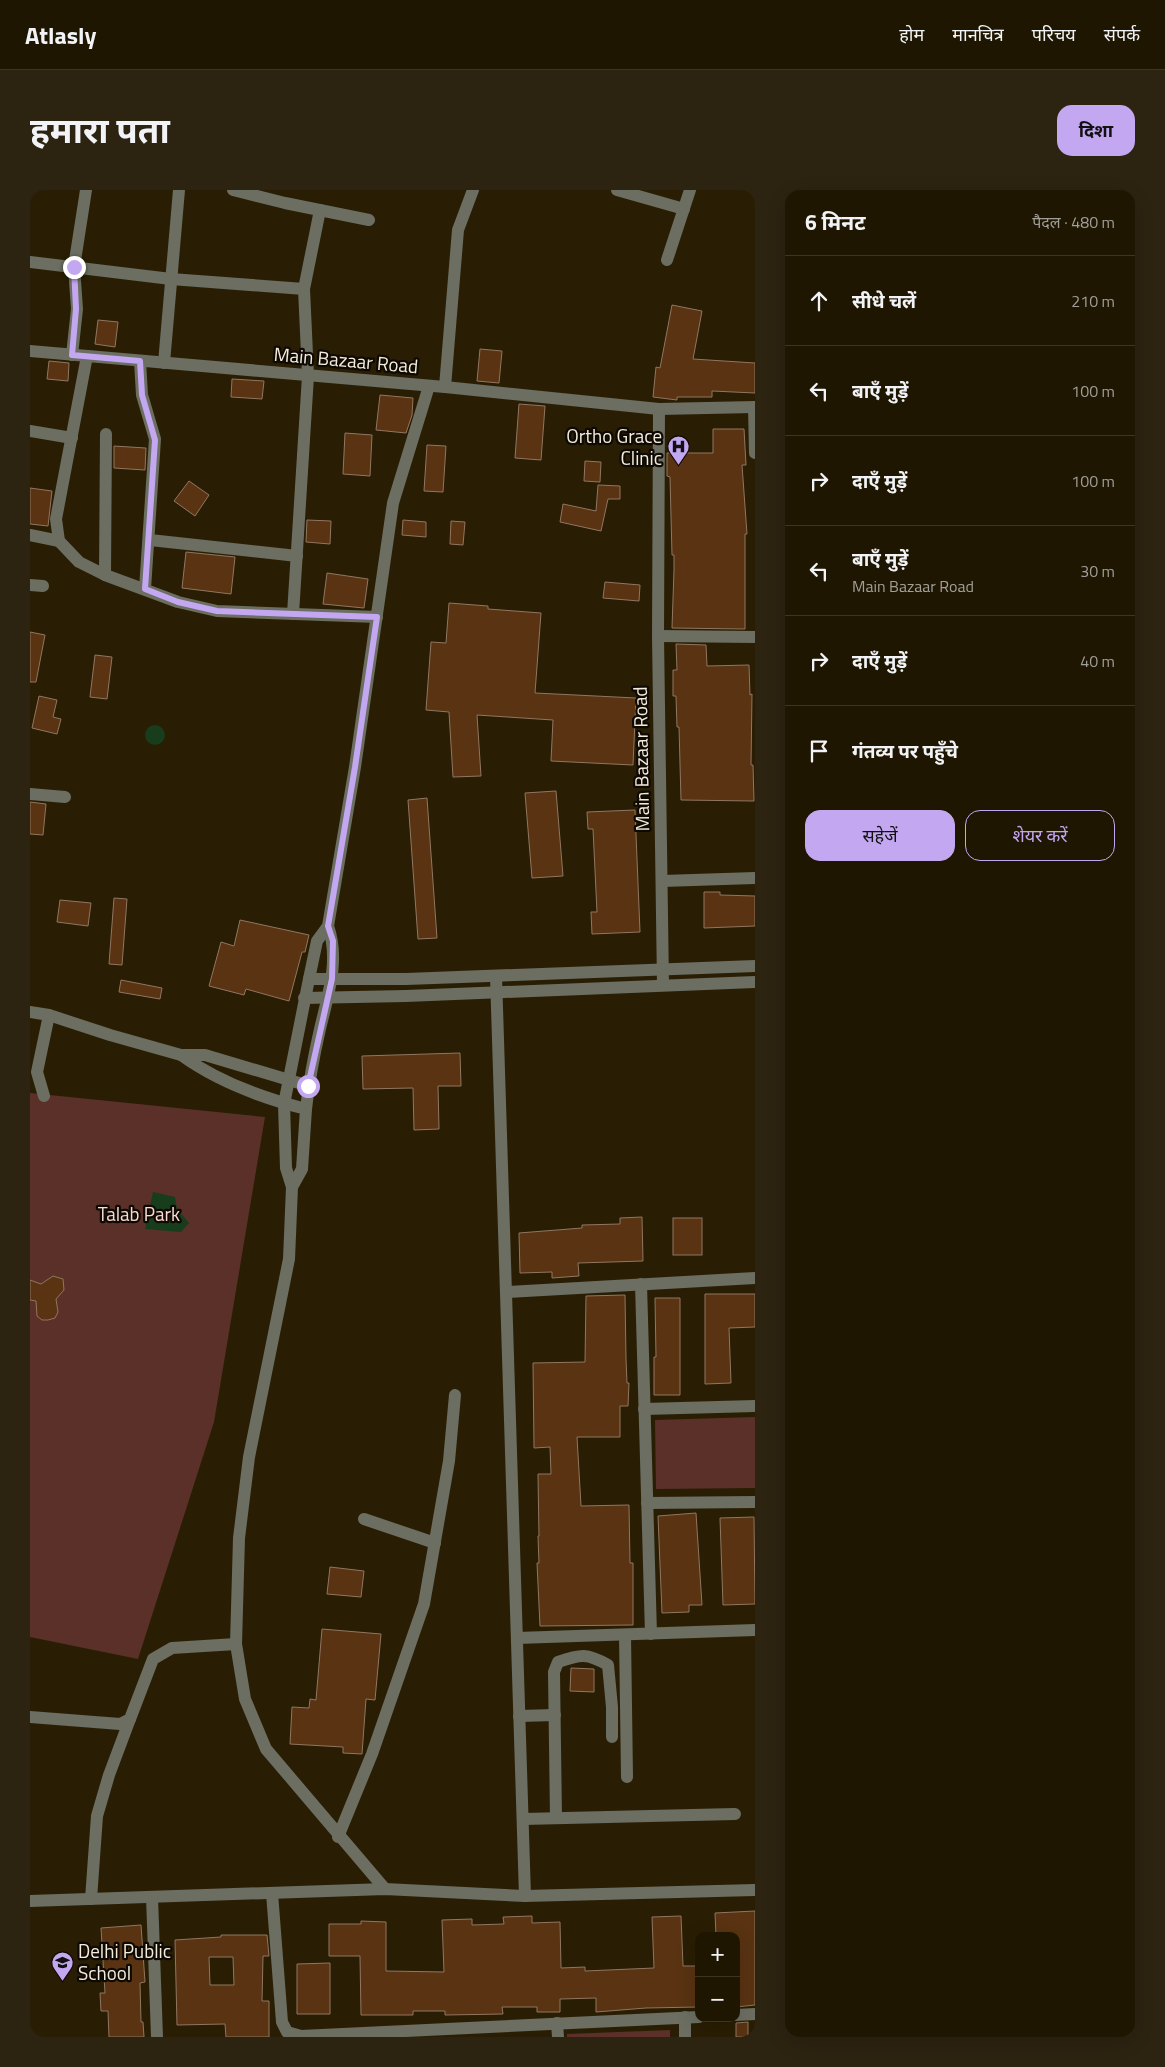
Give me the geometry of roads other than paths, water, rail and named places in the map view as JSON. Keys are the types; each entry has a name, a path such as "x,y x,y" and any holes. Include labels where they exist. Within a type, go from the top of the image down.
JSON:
{"street":[{"path":"72,355 76,309 74,267 86,190"},
{"path":"164,363 178,190"},
{"path":"234,190 369,220"},
{"path":"445,386 458,230 473,190"},
{"path":"618,190 684,209"},
{"path":"667,260 690,190"},
{"path":"293,614 308,376 304,289 320,210"},
{"path":"30,262 171,279 304,289"},
{"name":"Main Bazaar Road","path":"30,351 308,376 445,386 659,409 754,407 755,452"},
{"path":"59,541 56,519 87,356"},
{"path":"140,361 142,395 155,440 150,540 145,589"},
{"path":"385,1889 338,1837 266,1749 245,1699 236,1644 239,1538 249,1457 289,1259 292,1187 286,1168 284,1104 317,941 328,926 355,767 393,503 429,386"},
{"name":"Main Bazaar Road","path":"659,409 658,636 663,985"},
{"path":"30,432 72,438"},
{"path":"105,575 106,434"},
{"path":"30,535 59,541 79,562 105,575 178,602 217,611 377,617"},
{"path":"150,540 297,556"},
{"path":"658,636 755,637"},
{"path":"30,794 65,797"},
{"path":"662,881 755,878"},
{"path":"292,1187 302,1169 308,1086 332,979 333,941 328,926"},
{"path":"309,979 406,979 755,966"},
{"path":"496,976 525,1896"},
{"path":"304,998 406,996 755,982"},
{"path":"30,1012 49,1015 181,1055 204,1055 308,1086"},
{"path":"44,1096 37,1072 49,1015"},
{"path":"181,1055 201,1070 261,1096 306,1109"},
{"path":"507,1292 755,1278"},
{"path":"641,1284 651,1634"},
{"path":"338,1837 372,1754 424,1604 449,1460 455,1395"},
{"path":"644,1409 755,1406"},
{"path":"647,1503 755,1502"},
{"path":"364,1519 435,1543"},
{"path":"517,1638 755,1630"},
{"path":"624,1635 626,1657 627,1777"},
{"path":"91,1899 97,1816 109,1775 153,1659 172,1648 236,1644"},
{"path":"556,1818 554,1672 558,1662 574,1657 591,1656 608,1665 612,1707 612,1737"},
{"path":"519,1716 555,1715"},
{"path":"30,1717 120,1724 130,1719"},
{"path":"522,1819 735,1814"},
{"path":"30,1901 385,1889 525,1896 755,1890"},
{"path":"272,1894 282,2022 287,2032 301,2036 695,2017"},
{"path":"152,1898 157,2037"},
{"path":"740,2015 755,2014"},
{"path":"685,2017 685,2037"},
{"path":"557,2023 558,2037"}],"place":[{"name":"Ortho Grace Clinic","path":"678,466"},
{"name":"Delhi Public School","path":"62,1981"}],"park label":[{"name":"Talab Park","path":"139,1214"}]}
